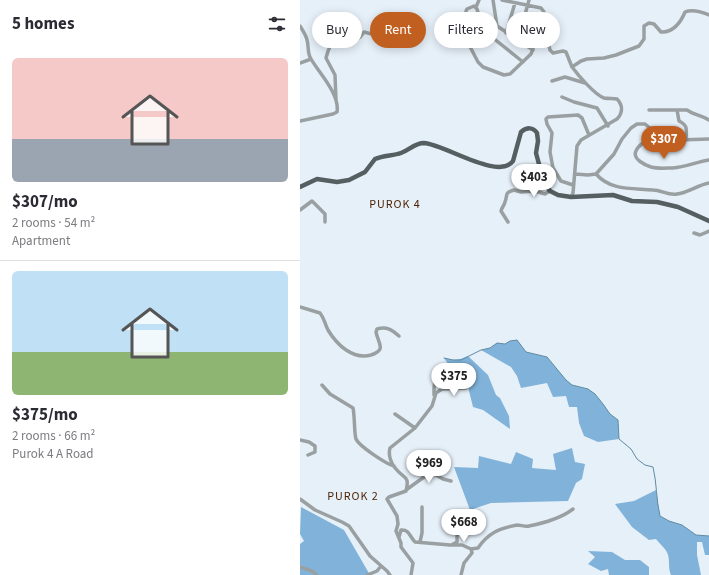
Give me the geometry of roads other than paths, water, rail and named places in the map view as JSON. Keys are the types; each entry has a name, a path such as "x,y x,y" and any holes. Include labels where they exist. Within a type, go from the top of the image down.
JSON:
{"main road":[{"path":"300,187 317,179 336,182 349,180 365,172 375,159 402,153 420,144 427,144 448,150 494,168 502,167 510,165 515,157 522,132 525,129 532,129 537,133 537,157 543,179 550,191 558,195 614,195 632,202 656,202 678,207 709,221"}],"street":[{"path":"479,0 476,7 483,30 522,62"},
{"path":"493,0 496,23 499,28 506,33"},
{"path":"502,0 543,9 544,12"},
{"path":"526,12 530,0"},
{"path":"512,12 515,3"},
{"path":"476,7 471,7 466,11 466,34 468,43 481,65 502,75 507,75 528,58 533,50 530,48"},
{"path":"572,67 581,61 616,55 639,46 644,39 644,26 648,23 654,24 661,32 668,32 682,20 685,12 688,10 709,15"},
{"path":"300,26 307,38 308,52 311,59 323,76 336,101"},
{"path":"300,121 333,114 336,112 335,75 326,58 333,43 336,41 347,43 355,41 362,36 364,32 370,33"},
{"path":"550,48 553,53 563,50 566,52 572,67 585,82 603,97 615,98 619,100 621,106 621,115 608,126 581,140 577,146 573,196"},
{"path":"300,63 311,59"},
{"path":"552,81 565,77 585,82"},
{"path":"562,97 597,108 608,126"},
{"path":"649,110 688,110 691,114 700,115 709,120"},
{"path":"677,110 679,121 686,126 686,140"},
{"path":"573,185 561,181 553,168 550,152 552,133 546,119 548,117 578,115 582,118 589,135"},
{"path":"575,174 596,174 614,154 622,139 635,125 646,124 662,138 671,140 709,139"},
{"path":"658,135 642,144 636,151 636,158 646,165 655,168 673,168 709,160"},
{"path":"596,174 604,181 615,186 630,189 654,190 676,195 709,183"},
{"path":"508,222 501,211 508,192 514,190 521,192 535,191 545,194 550,191"},
{"path":"300,210 312,201 325,214 324,222"},
{"path":"694,233 700,235 709,231"},
{"path":"300,307 320,313 327,329 341,347 360,356 367,356 380,350 381,347 376,332 377,329 387,328 392,330 398,336"},
{"path":"406,491 408,484 406,478 394,466 390,455 390,448 415,428 432,406 436,372"},
{"path":"322,385 330,394 353,408 356,439 360,444 384,462 394,466"},
{"path":"434,396 436,392 442,389 466,388"},
{"path":"395,414 415,428"},
{"path":"300,440 309,442 315,446 316,452 308,455"},
{"path":"411,575 413,563 405,553 396,531 398,524 397,516 388,500 389,497 406,491 424,478 434,474 451,481"},
{"path":"300,500 315,510 349,526 365,550 390,575"},
{"path":"420,542 422,533 422,508"},
{"path":"399,538 401,530 404,530 408,531 415,542 462,545 471,549 478,548 484,539 500,529 510,528 517,525 529,526 536,523 546,522 567,514 573,509"},
{"path":"450,545 457,542 455,526"},
{"path":"457,533 471,527"},
{"path":"461,575 464,563 472,553 471,549"},
{"path":"368,575 376,571 381,566"},
{"path":"300,567 312,571 317,575"}],"waterway":[{"path":"444,358 461,360 481,350 490,348 497,343 505,344 510,341 517,340 526,352 547,357 572,385 588,389 595,394 610,414 618,420 619,439 631,449 637,459 645,465 653,467 660,516 669,521 682,525 696,535 709,536"}],"district":[{"name":"PUROK 4","path":"395,204"},
{"name":"PUROK 2","path":"353,496"}]}
